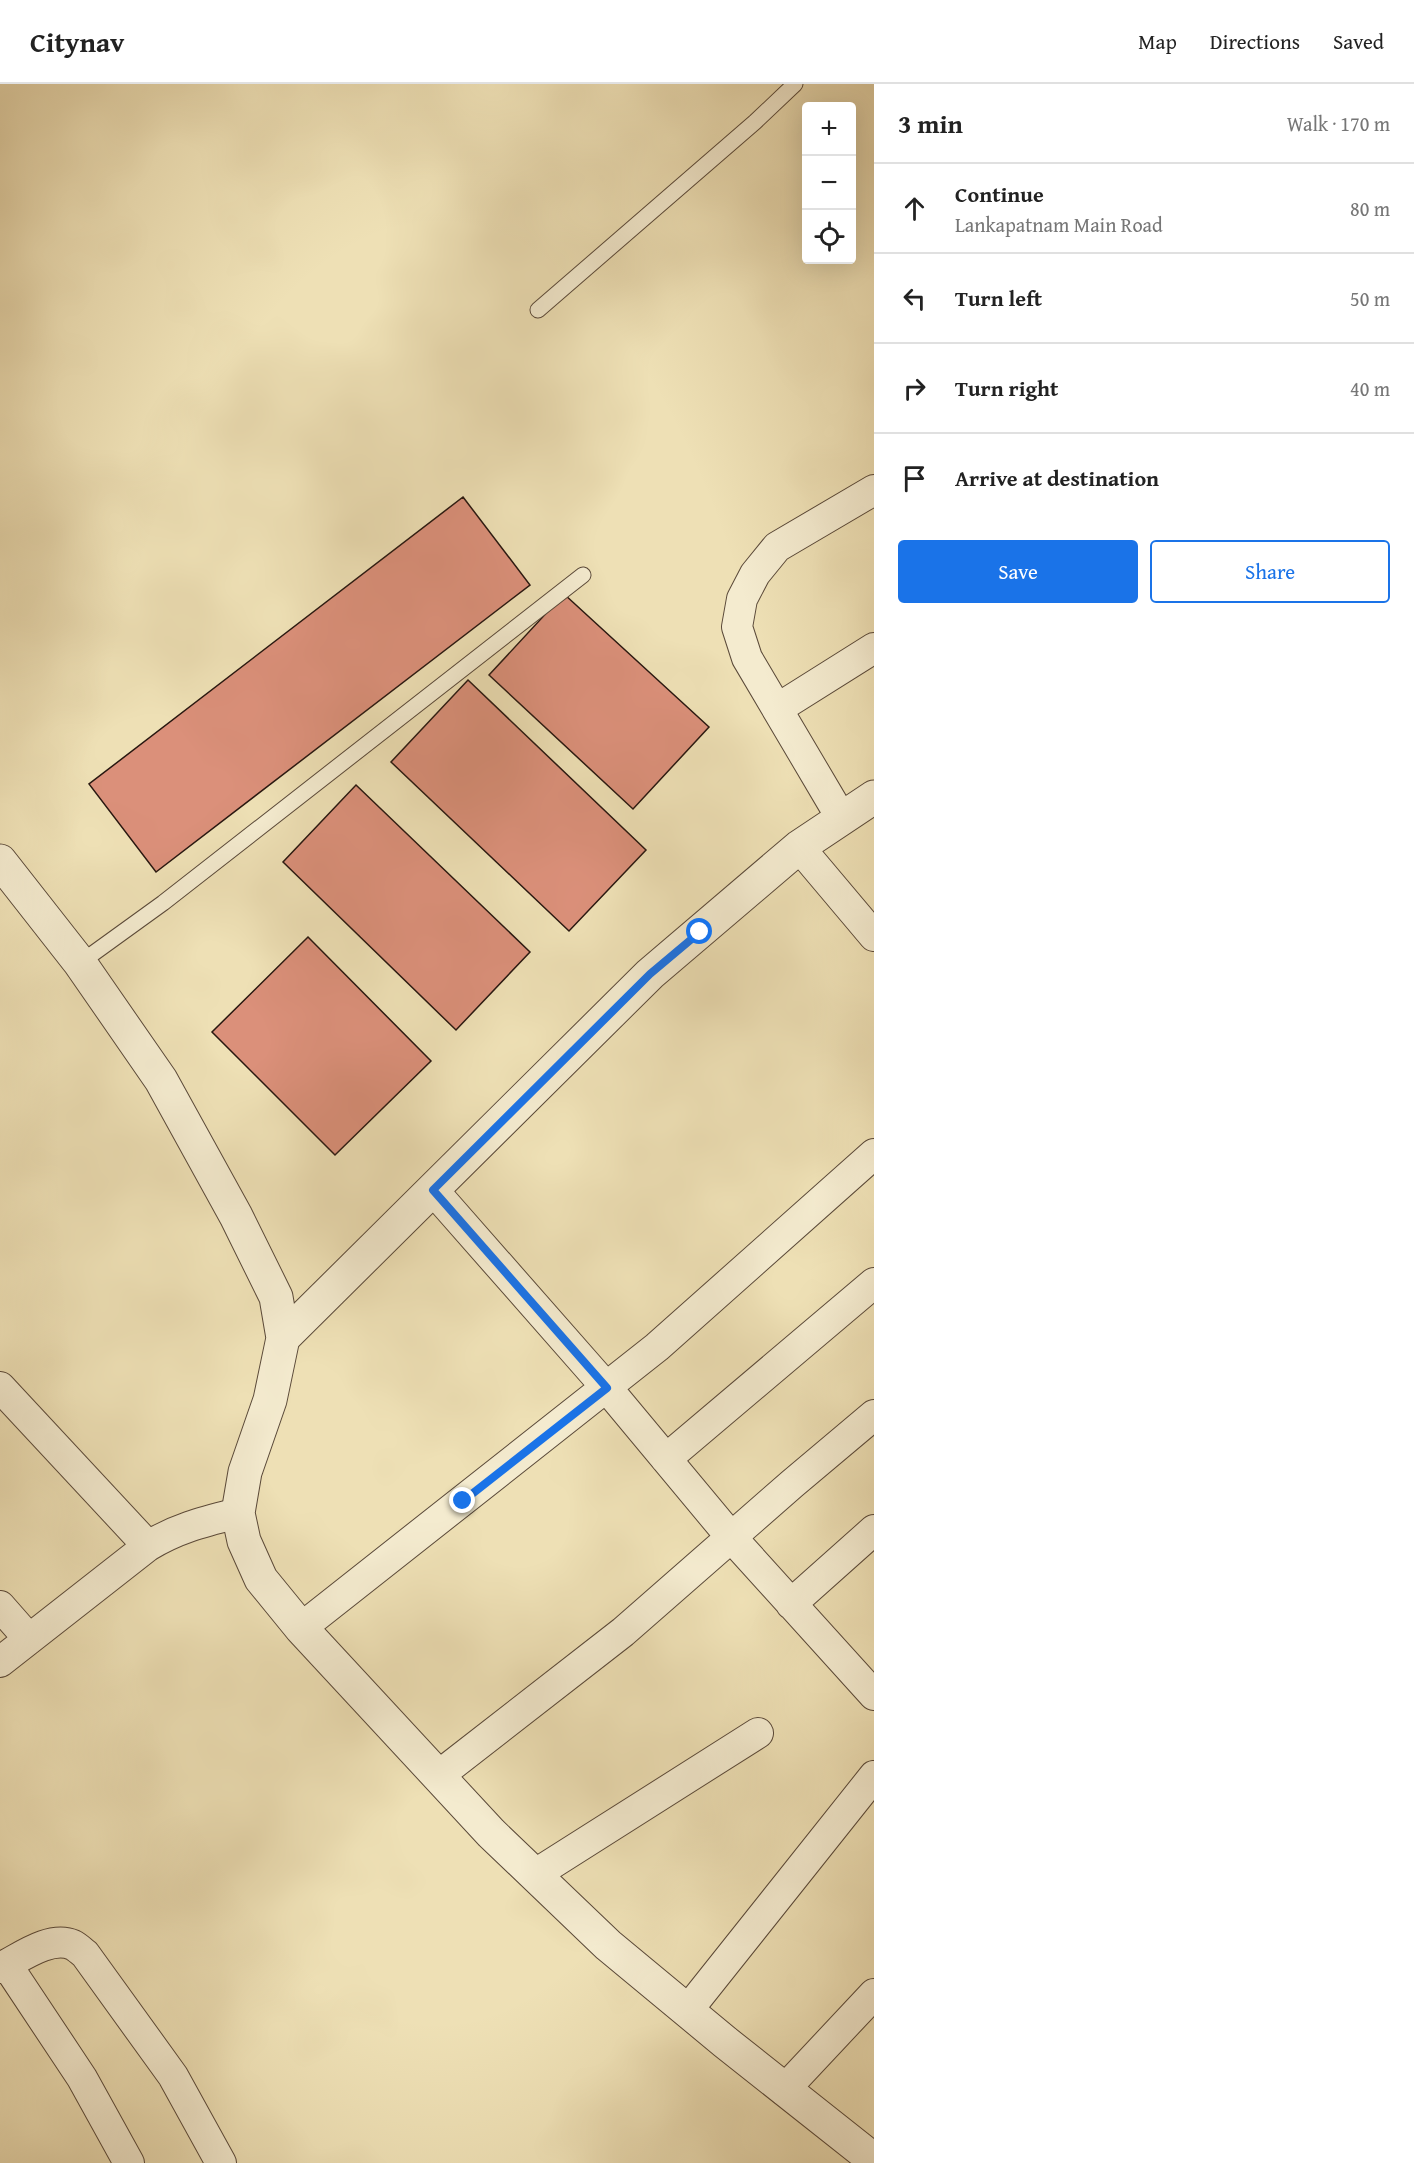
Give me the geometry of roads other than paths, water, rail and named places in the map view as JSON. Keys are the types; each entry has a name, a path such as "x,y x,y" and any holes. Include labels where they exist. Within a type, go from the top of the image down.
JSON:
{"street":[{"path":"842,819 747,658 737,627 742,599 755,574 777,547 874,489"},
{"path":"777,709 874,648"},
{"path":"283,1338 650,974 799,847 874,798"},
{"path":"799,847 874,936"},
{"path":"0,861 80,963 161,1080 236,1216 276,1297 283,1338 270,1400 245,1472 238,1513 244,1541 261,1579 301,1628 491,1833 534,1875 608,1945 784,2090 874,2160"},
{"path":"301,1628 657,1347 874,1154"},
{"path":"433,1190 607,1388 731,1537 874,1695"},
{"path":"666,1459 874,1283"},
{"path":"0,1387 148,1546"},
{"path":"438,1776 623,1632 874,1415"},
{"path":"0,1662 148,1546 179,1529 238,1513"},
{"path":"791,1604 874,1531"},
{"path":"0,1606 29,1639"},
{"path":"534,1875 758,1733"},
{"path":"687,2011 874,1776"},
{"path":"129,2163 82,2078 3,1967 46,1945 59,1943 73,1945 85,1954 173,2076 221,2163"},
{"path":"784,2090 874,1994"}],"lane":[{"path":"538,310 755,122 795,84"},
{"path":"80,963 163,903 584,575"}]}
